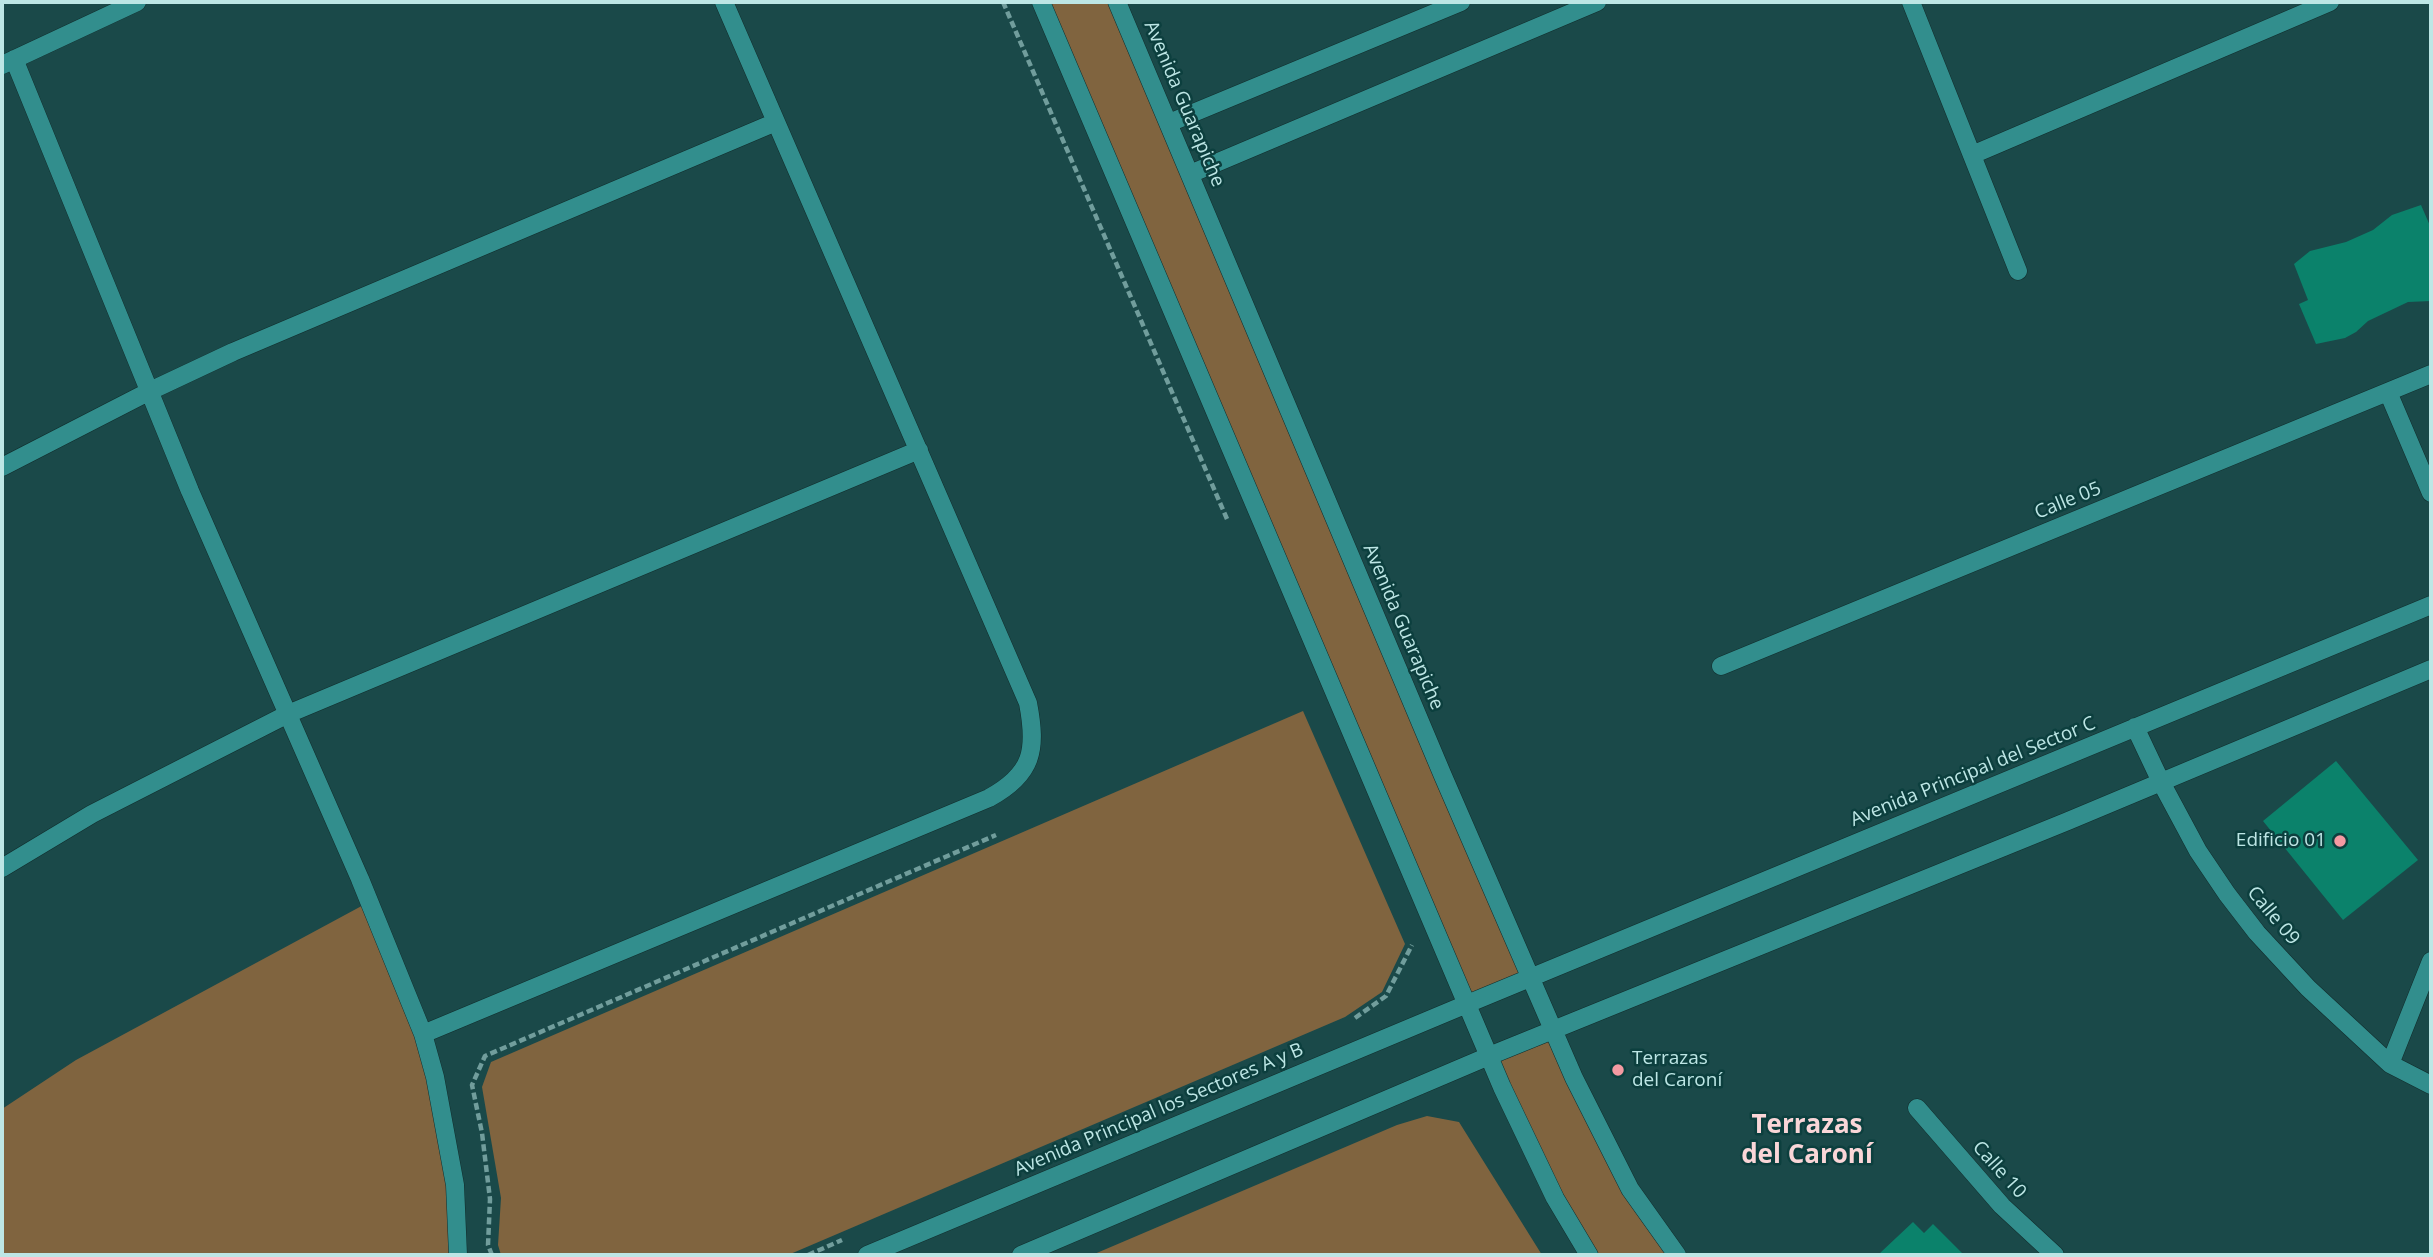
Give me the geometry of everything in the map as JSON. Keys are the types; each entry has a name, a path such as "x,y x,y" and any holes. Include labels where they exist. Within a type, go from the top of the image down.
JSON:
{"street":[{"path":"137,2 8,62 150,391 190,491 360,880 423,1034 435,1077 455,1185 458,1255"},
{"path":"423,1034 989,798 1010,786 1023,773 1032,740 1028,703 724,2"},
{"path":"1041,2 1489,1056 1555,1198 1589,1255"},
{"name":"Avenida Guarapiche","path":"1117,2 1341,536 1553,1030 1592,1116 1625,1179 1677,1255"},
{"path":"1169,123 1461,2"},
{"path":"1190,174 1597,2"},
{"path":"1911,2 2018,271"},
{"path":"1972,155 2330,2"},
{"path":"2,467 233,352 776,122"},
{"name":"Calle 05","path":"1721,666 2431,374"},
{"path":"2388,392 2431,493"},
{"path":"2,868 92,814 288,714 919,450"},
{"name":"Avenida Principal del Sector C","path":"1467,1004 2431,605"},
{"path":"1021,1255 1489,1056 2431,669"},
{"name":"Calle 09","path":"2135,727 2198,851 2257,933 2308,988 2390,1064 2431,1085"},
{"path":"2390,1064 2431,961"},
{"name":"Avenida Principal los Sectores A y B","path":"867,1255 1467,1004"},
{"name":"Calle 10","path":"1917,1108 2002,1206 2055,1255"}],"path":[{"path":"1003,2 1229,525"},
{"path":"492,1255 488,1245 490,1199 482,1133 472,1085 485,1056 996,835"},
{"path":"1349,1022 1386,996 1412,946 1406,933"},
{"path":"808,1255 846,1239"}],"shaded area":[{"path":"1041,2 1117,2 1530,978 1467,1004"},
{"path":"1303,711 1405,944 1382,992 1345,1017 788,1255 501,1255 498,1245 501,1198 482,1087 491,1062"},
{"path":"369,902 423,1034 458,1255 2,1255 2,1109 76,1060"},
{"path":"1553,1030 1574,1078 1677,1255 1589,1255 1489,1056"},
{"path":"1427,1116 1459,1122 1542,1255 1092,1255 1397,1125"}],"building":[{"path":"2421,205 2431,228 2431,301 2408,302 2368,321 2345,338 2316,344 2299,304 2308,300 2294,264 2310,251 2346,242 2373,230 2392,215"},
{"name":"Edificio 01","path":"2336,761 2418,860 2343,920 2263,821"},
{"path":"1913,1222 1924,1233 1933,1224 1964,1255 1880,1253"}],"place":[{"name":"Edificio 01","path":"2340,841"},
{"name":"Terrazas del Caroní","path":"1618,1070"}],"district":[{"name":"Terrazas del Caroní","path":"1807,1141"}]}
